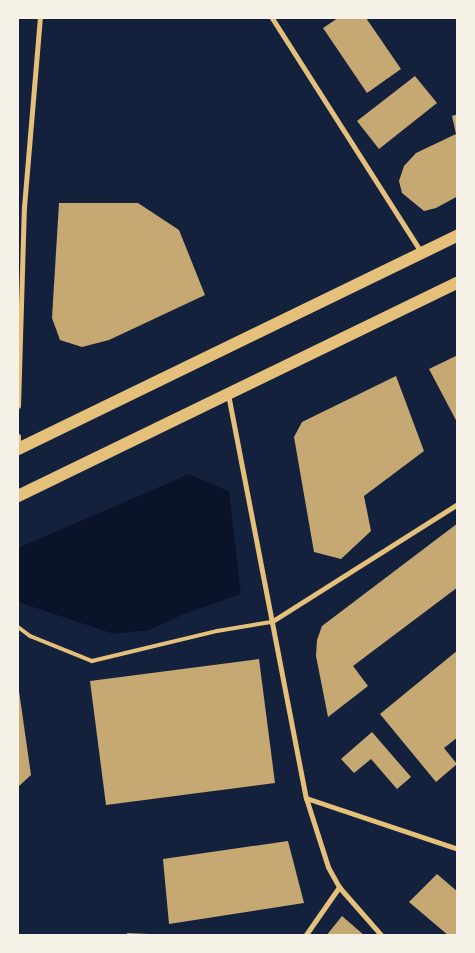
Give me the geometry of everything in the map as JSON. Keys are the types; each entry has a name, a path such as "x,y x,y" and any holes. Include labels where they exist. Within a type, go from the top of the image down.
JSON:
{"main road":[{"path":"18,449 458,235"},
{"path":"18,496 458,282"}],"street":[{"path":"18,406 24,207 40,18"},
{"path":"272,18 421,252"},
{"path":"228,393 270,622 306,798 328,868 339,887 382,936"},
{"path":"18,436 18,449"},
{"path":"270,622 458,504"},
{"path":"306,798 458,850"},
{"path":"305,936 339,887"}],"lane":[{"path":"18,627 30,636 92,661 217,631 270,622"}],"water":[{"path":"189,474 229,491 241,594 184,614 149,630 114,634 18,602 18,548"}],"building":[{"path":"338,18 366,18 401,69 367,93 323,28"},
{"path":"415,76 437,103 379,149 357,121"},
{"path":"458,114 458,196 436,208 424,211 402,193 399,181 404,166 416,153 456,134 452,116"},
{"path":"59,203 138,203 179,230 205,295 109,340 82,347 60,340 52,318"},
{"path":"458,355 458,424 429,369"},
{"path":"396,376 424,451 364,496 371,531 341,559 314,552 294,437 302,422"},
{"path":"458,523 458,587 353,666 368,686 328,717 316,656 317,640 322,626"},
{"path":"458,650 458,737 444,748 457,764 436,782 380,714"},
{"path":"259,659 275,783 106,805 90,681"},
{"path":"18,684 31,775 18,787"},
{"path":"372,732 411,777 397,789 371,759 354,773 341,759"},
{"path":"288,841 304,903 169,924 163,859"},
{"path":"437,874 458,892 458,936 449,936 409,902"},
{"path":"342,916 365,936 326,936"},
{"path":"127,933 150,934 150,936 127,936"}]}
